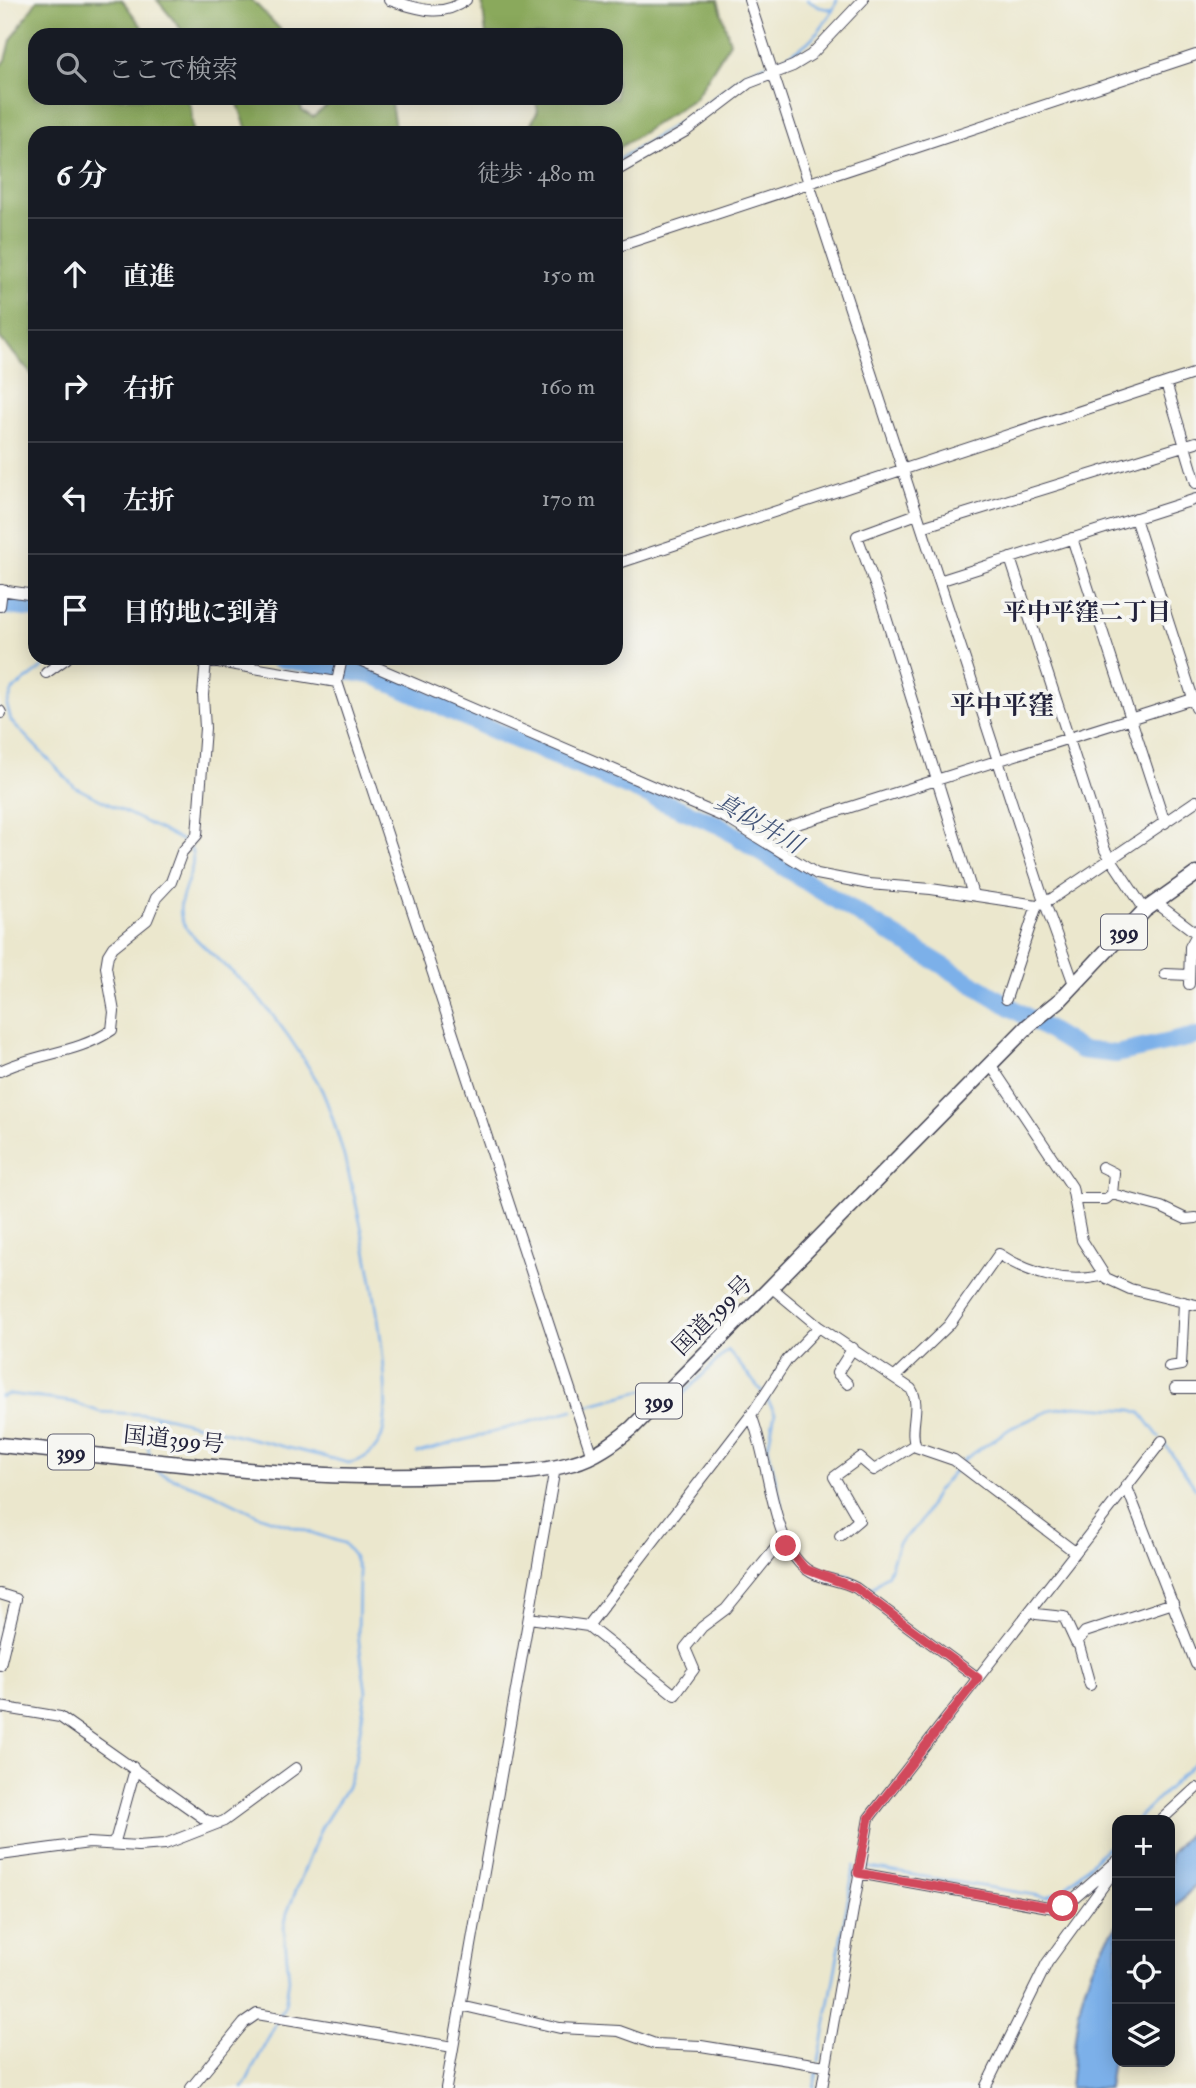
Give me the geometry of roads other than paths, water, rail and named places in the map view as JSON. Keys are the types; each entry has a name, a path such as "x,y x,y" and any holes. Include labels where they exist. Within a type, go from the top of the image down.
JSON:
{"highway":[{"name":"国道399号","path":"0,1445 322,1477 391,1478 555,1468 592,1456 632,1429 990,1064 1029,1025 1061,999 1150,906 1195,876"}],"street":[{"path":"389,0 431,12 450,10 466,0"},
{"path":"749,0 811,182 1042,903 1074,985"},
{"path":"623,167 686,131 773,65 793,66 811,55 863,0"},
{"path":"623,245 1196,55"},
{"path":"623,562 1196,373"},
{"path":"1166,383 1196,484"},
{"path":"922,527 1196,442"},
{"path":"939,581 1196,499"},
{"path":"917,514 857,536 880,598 973,895"},
{"path":"759,836 1195,701 1135,518"},
{"path":"1072,538 1165,823"},
{"path":"1010,558 1110,859 1150,906 1196,935 1191,943 1189,979 1165,974"},
{"path":"0,606 1,591 28,594"},
{"path":"46,673 57,665"},
{"path":"0,1071 25,1059 73,1050 112,1030 114,1012 106,967 108,955 113,947 147,920 156,898 171,882 185,848 194,841 205,728 203,665"},
{"path":"241,665 337,680"},
{"path":"340,665 337,680 592,1456"},
{"path":"371,665 726,818 817,874 834,879 1042,903"},
{"path":"1006,999 1042,903 1196,801"},
{"path":"990,1064 1066,1177 1076,1199 1082,1240 1104,1275 1130,1289 1196,1306"},
{"path":"1076,1199 1106,1199 1112,1194 1113,1171 1118,1161"},
{"path":"1101,1167 1113,1171"},
{"path":"1112,1194 1161,1207 1186,1219 1196,1218"},
{"path":"895,1377 944,1331 999,1254 1030,1272 1043,1275 1079,1278 1104,1275"},
{"path":"771,1287 819,1327 895,1377 915,1395 914,1445"},
{"path":"1169,1367 1181,1365 1184,1302"},
{"path":"588,1626 751,1415 787,1360 819,1327"},
{"path":"848,1384 837,1373 853,1348"},
{"path":"1175,1388 1196,1388"},
{"path":"751,1415 763,1448 783,1539 805,1569 856,1588 978,1678"},
{"path":"822,2088 820,2066 869,1818 1161,1441"},
{"path":"914,1445 923,1451 958,1463 1075,1552"},
{"path":"840,1536 859,1520 836,1482 836,1475 860,1458 874,1470 914,1445"},
{"path":"446,2088 555,1468"},
{"path":"1126,1485 1196,1664"},
{"path":"529,1618 588,1626 675,1695 694,1669 685,1648 702,1627 726,1609 783,1539"},
{"path":"0,1594 16,1599 0,1665"},
{"path":"1078,1642 1086,1632 1173,1603"},
{"path":"1033,1607 1037,1614 1064,1617 1071,1637 1078,1642 1090,1685"},
{"path":"0,1707 53,1714 206,1820 217,1823"},
{"path":"111,1844 116,1838 134,1773 133,1767"},
{"path":"0,1855 89,1843 165,1844 217,1823 296,1768"},
{"path":"1166,1815 1196,1788"},
{"path":"858,1873 1054,1908 1070,1902 1112,1865"},
{"path":"986,2086 1046,1963 1112,1874"},
{"path":"460,2005 560,2028 619,2031 655,2044 701,2046 820,2066"},
{"path":"191,2088 250,2017 263,2014 453,2047"}],"water":[{"path":"1196,1825 1196,1885 1175,1906 1175,1878 1175,1848"},
{"path":"1112,1932 1112,2060 1108,2088 1070,2088 1081,2002 1093,1965"}],"waterway":[{"path":"807,0 819,7 833,10 837,0"},
{"path":"772,62 808,42 833,10"},
{"path":"623,157 693,114 745,74 766,64"},
{"name":"真似井川","path":"0,605 28,608"},
{"path":"46,665 13,690 7,705 11,721 75,787 185,842"},
{"name":"真似井川","path":"314,665 375,676 495,731 721,826 813,886 1081,1050 1116,1054 1196,1036"},
{"path":"0,1397 10,1394 72,1402 100,1412 158,1415 349,1463 368,1455 381,1438 385,1410 384,1368 378,1316 356,1202 329,1108 310,1069 272,1014 183,923 180,914 192,865 190,847"},
{"path":"671,1402 673,1404 728,1350 762,1392"},
{"path":"579,1408 655,1387 659,1390"},
{"path":"766,1397 775,1413 768,1447 788,1534"},
{"path":"797,1553 810,1566 849,1576 866,1587 874,1587 888,1574 899,1543 920,1523 937,1491 965,1459 1011,1428 1053,1409 1075,1406 1132,1410 1141,1413 1160,1438"},
{"path":"417,1453 573,1410"},
{"path":"150,1456 148,1435 157,1416"},
{"path":"1164,1443 1196,1489"},
{"path":"153,1466 159,1473 213,1493 258,1515 343,1543 353,1555 359,1572 358,1635 366,1692 355,1762 347,1787 321,1828 287,1913 284,1928 289,1979 285,2005 243,2088"},
{"path":"1141,1815 1196,1761"},
{"path":"865,1867 1047,1897 1064,1889 1112,1843"},
{"path":"819,2061 854,1866"},
{"path":"814,2088 818,2067"}],"district":[{"name":"平中平窪二丁目","path":"1087,612"},
{"name":"平中平窪","path":"1002,705"}]}
